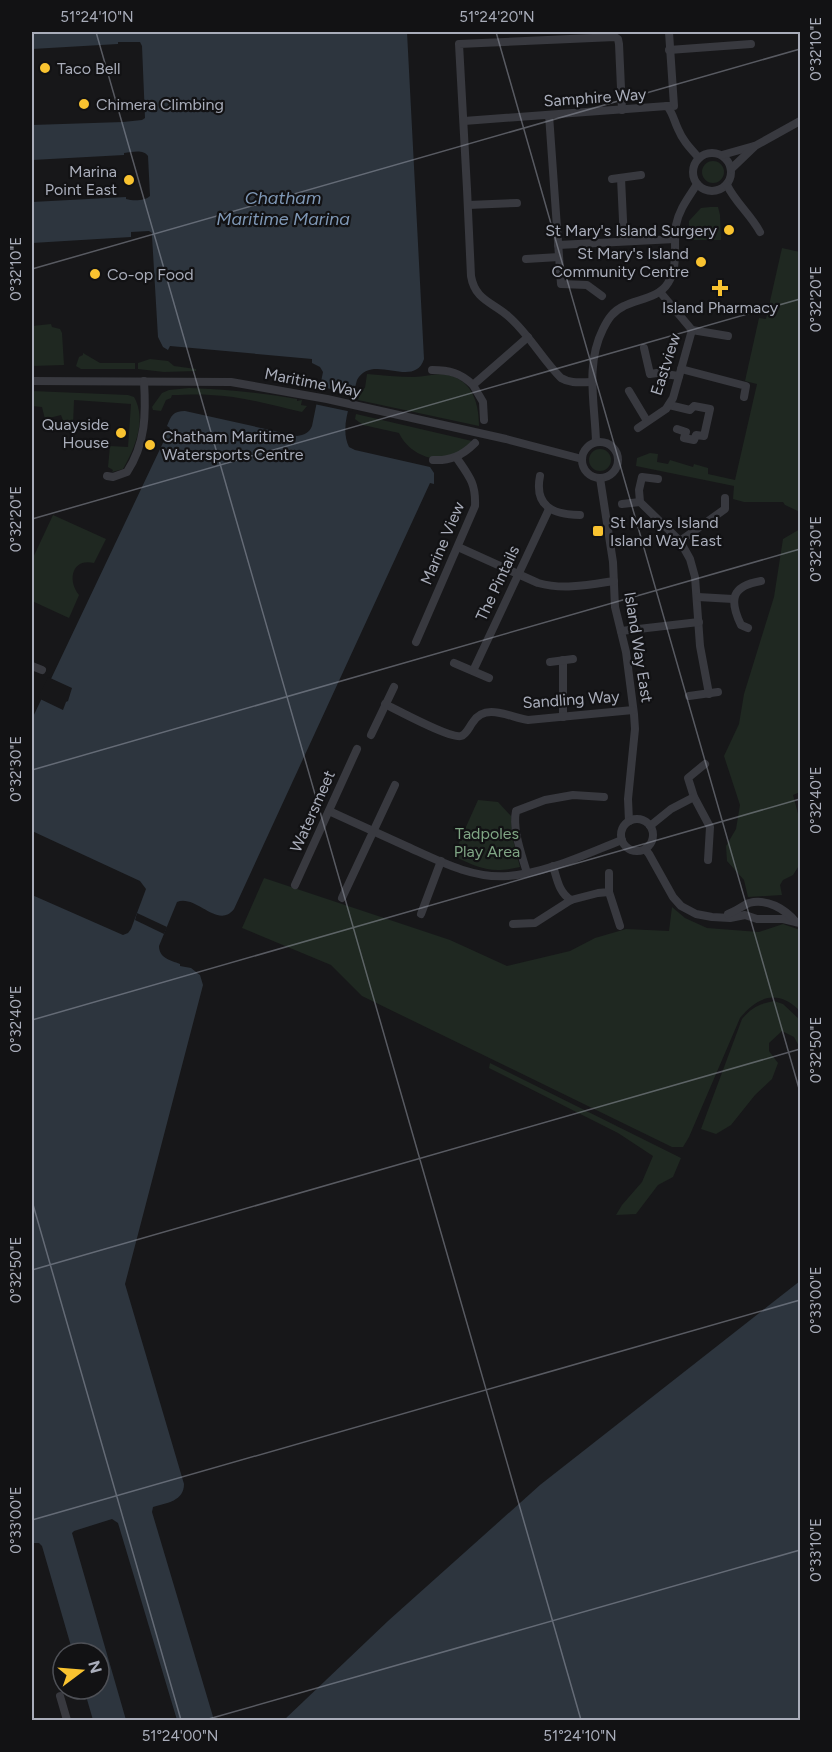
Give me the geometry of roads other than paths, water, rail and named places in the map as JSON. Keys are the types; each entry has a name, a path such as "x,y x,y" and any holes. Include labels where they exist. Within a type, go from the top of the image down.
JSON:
{"street":[{"path":"667,106 674,106 669,32"},
{"path":"592,382 570,382 561,378 509,317 483,299 474,288 471,276 459,44 615,37 619,44 622,110"},
{"path":"669,46 751,44"},
{"name":"Samphire Way","path":"464,121 667,106 685,143 699,158"},
{"path":"549,115 561,284 587,285 602,296"},
{"path":"722,155 730,164 730,180 723,189 706,191 694,179 693,167 699,158 710,153 722,155 754,146 801,121"},
{"path":"731,169 754,146"},
{"path":"624,241 616,178 641,175"},
{"path":"596,442 592,382 593,357 599,337 609,316 621,307 660,292 667,285 675,268 676,222 682,206 697,184"},
{"path":"727,184 731,194 760,232"},
{"path":"468,205 517,203"},
{"path":"558,245 675,239"},
{"path":"526,259 559,257"},
{"path":"660,292 692,330 728,336"},
{"name":"Eastview","path":"638,428 669,405 673,398 692,330"},
{"path":"473,385 528,337"},
{"path":"644,348 650,374 680,373 746,386 744,397"},
{"path":"432,369 449,370 473,385 483,402 484,420"},
{"name":"Maritime Way","path":"32,381 231,382 327,399 506,439 582,459"},
{"path":"107,476 113,477 127,471 137,451 145,429 144,381"},
{"path":"628,391 647,421"},
{"path":"669,405 690,410 694,406 710,409 708,437 696,435 694,440 684,438 686,432 676,429"},
{"path":"596,442 602,442 613,448 618,458 615,470 606,477 600,478 594,477 585,470 582,459 586,448 596,442"},
{"path":"433,460 456,457 475,443"},
{"name":"Marine View","path":"416,642 475,506 476,492 471,479 456,457"},
{"path":"540,476 538,486 544,503 549,509 563,515 580,515"},
{"path":"658,479 642,477 639,490 640,502 681,541 690,559 698,597 700,646 713,693 689,696"},
{"name":"Island Way East","path":"600,478 613,562 615,607 626,652 633,710 634,734 628,794 630,821 623,828 622,840"},
{"path":"681,541 725,509 725,498"},
{"path":"621,504 640,502"},
{"name":"The Pintails","path":"472,671 549,509"},
{"path":"458,547 538,583 561,587 614,580"},
{"path":"748,628 741,625 733,599 736,591 742,586 761,581"},
{"path":"698,597 733,599"},
{"path":"621,631 699,622"},
{"path":"550,662 573,659"},
{"path":"563,660 563,717"},
{"path":"454,663 489,678"},
{"path":"32,666 42,670"},
{"path":"371,735 394,687"},
{"name":"Sandling Way","path":"385,704 440,731 456,736 463,736 474,720 488,712 503,712 528,720 633,710"},
{"name":"Watersmeet","path":"295,885 357,748"},
{"path":"705,764 688,778 694,796 710,826 708,860"},
{"path":"342,898 395,785"},
{"path":"527,873 518,836 516,811 545,800 573,795 604,797"},
{"path":"650,826 671,809 694,796"},
{"path":"329,811 468,872 489,876 508,876 553,866 622,840 634,851 645,849 653,839 650,826 642,820 630,821"},
{"path":"645,849 681,906 715,918 726,916 747,904 760,902 777,906 798,922"},
{"path":"421,914 441,861"},
{"path":"553,866 561,891 565,897 572,900"},
{"path":"609,873 609,892 620,926"},
{"path":"513,924 535,923 572,900 598,892 609,892"},
{"path":"726,916 730,918 745,915 758,919 783,919 798,922"},
{"path":"61,1701 67,1720"}],"water":[{"name":"Chatham Maritime Marina","path":"32,32 407,32 424,359 419,368 411,371 372,369 364,372 357,380 347,413 345,431 349,447 355,450 430,467 434,473 434,484 430,483 234,909 221,916 192,903 177,902 159,946 159,950 166,958 180,966 191,968 200,975 203,985 125,1284 184,1484 178,1498 153,1507 152,1512 214,1720 177,1720 118,1523 112,1519 72,1533 103,1641 70,1641 42,1546 39,1543 32,1543 32,895 123,935 131,929 146,889 140,881 32,831 32,719 170,428 167,426 173,415 185,411 297,436 302,435 312,426 323,372 320,367 312,363 312,359 170,346 168,350 163,347 158,337 152,233 149,231 131,232 131,237 32,243 32,202 126,197 126,199 139,200 150,196 148,156 143,152 32,160 32,125 123,122 145,118 140,42 32,49"},
{"path":"800,1281 800,1720 284,1720 388,1621 540,1485"},
{"name":"Chatham Maritime Marina","path":"111,1668 126,1720 93,1720 87,1701 111,1701"}],"place":[{"name":"Taco Bell","path":"45,68"},
{"name":"Chimera Climbing","path":"84,104"},
{"name":"Marina Point East","path":"129,180"},
{"name":"St Mary's Island Surgery","path":"729,230"},
{"name":"St Mary's Island Community Centre","path":"701,262"},
{"name":"Co-op Food","path":"95,274"},
{"name":"Island Pharmacy","path":"720,288"},
{"name":"Quayside House","path":"121,433"},
{"name":"Chatham Maritime Watersports Centre","path":"150,445"},
{"name":"St Marys Island Island Way East","path":"598,531"}],"park label":[{"name":"Tadpoles Play Area","path":"487,842"}]}
